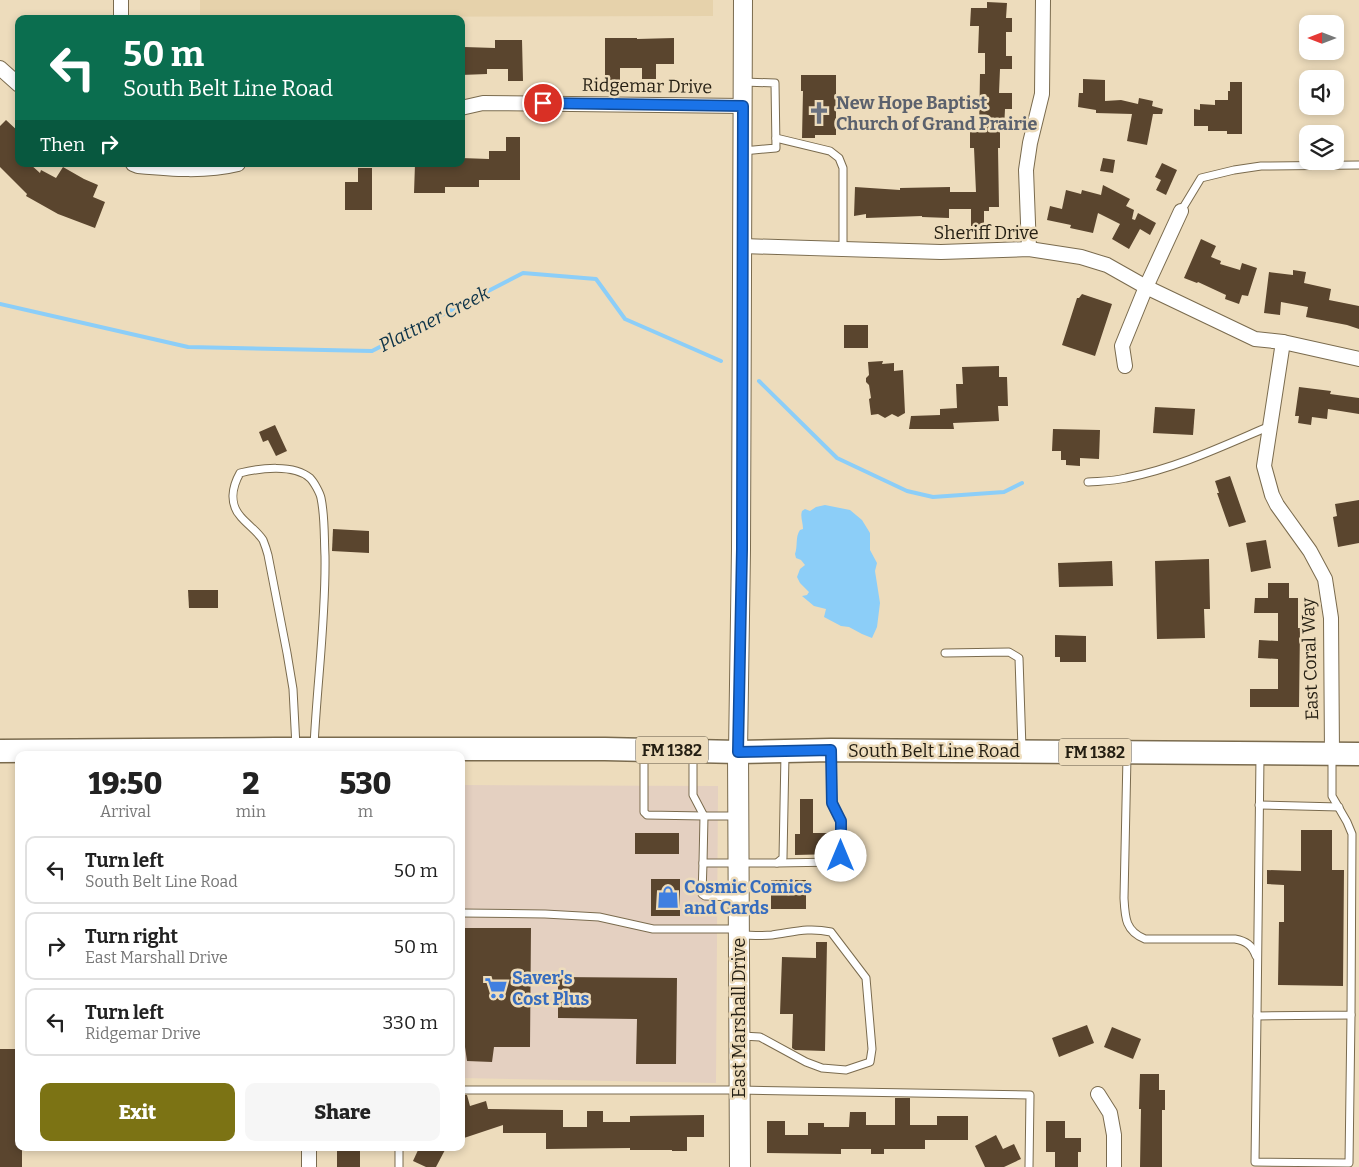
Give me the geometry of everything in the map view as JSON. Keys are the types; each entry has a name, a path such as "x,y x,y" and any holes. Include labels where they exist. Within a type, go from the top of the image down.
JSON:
{"main road":[{"name":"South Belt Line Road","path":"0,750 644,750 738,752 831,750 1359,754"},
{"name":"East Marshall Drive","path":"738,752 740,1167"}],"street":[{"path":"120,15 121,0"},
{"name":"East Marshall Drive","path":"738,752 742,549 743,0"},
{"path":"1029,249 1026,170 1030,143 1042,94 1043,0"},
{"path":"0,68 15,81"},
{"name":"Ridgemar Drive","path":"465,107 483,103 743,106"},
{"path":"152,167 181,169 213,167"},
{"path":"1125,366 1122,346 1146,287 1181,211"},
{"name":"Sheriff Drive","path":"742,246 941,252 1029,249 1081,257 1107,265 1146,287 1255,339 1283,342 1359,359"},
{"name":"East Coral Way","path":"1283,342 1264,466 1276,505 1310,551 1325,579 1331,618 1332,754"},
{"path":"1098,1094 1110,1113 1114,1135 1114,1167"},
{"path":"308,1151 309,1167"}],"lane":[{"path":"743,82 775,83 776,138 776,148 743,151"},
{"path":"776,138 830,151 839,158 843,168 843,249"},
{"path":"1181,211 1201,178 1261,166 1359,165"},
{"path":"1088,482 1125,479 1175,465 1270,426"},
{"path":"254,469 295,470 311,479 321,497 325,573 321,661 316,700 290,750 291,680 268,555 263,541 239,516 234,507 232,494 240,473 254,469"},
{"path":"945,652 1009,652 1020,658 1022,751"},
{"path":"644,750 644,812 647,815 739,816"},
{"path":"703,863 837,862 841,856 841,821 832,803 831,750"},
{"path":"694,751 693,795 704,816 702,894 705,896 740,897"},
{"path":"778,863 783,858 786,751"},
{"path":"1127,752 1124,898 1125,916 1129,927 1136,936 1145,939 1242,940 1251,945 1256,954 1257,961"},
{"path":"1260,753 1255,1162 1348,1163 1352,834 1348,822 1332,796 1332,754"},
{"path":"1259,805 1339,807"},
{"path":"465,912 599,917 653,929 770,935 816,929 831,932 866,978 872,1049 870,1062 846,1070 822,1068 806,1062 760,1038 739,1035"},
{"path":"1257,1016 1351,1015"},
{"path":"465,1090 739,1090 1030,1095 1029,1167"},
{"path":"399,1151 399,1167"}],"shaded area":[{"path":"200,0 713,0 713,16 200,15"},
{"path":"465,785 718,786 716,1083 465,1078"}],"water":[{"path":"825,505 850,510 862,520 870,533 870,550 877,563 875,571 880,603 877,627 872,638 824,617 826,609 814,606 802,596 807,595 809,592 797,577 800,569 805,565 796,558 795,554 798,536 800,530 803,529 802,511 805,509 810,511"}],"building":[{"path":"987,2 1007,3 1006,18 1012,18 1012,32 1006,32 1006,56 1012,56 1012,69 1000,69 999,93 1012,93 1012,109 1005,109 1004,129 1000,129 1000,148 998,148 999,207 989,207 989,211 984,211 984,226 971,226 971,209 949,209 949,218 922,216 866,218 866,214 854,216 855,187 900,190 900,188 950,187 950,192 976,192 974,148 970,148 970,132 979,132 980,74 985,74 985,53 978,53 979,26 970,26 971,8 987,8"},
{"path":"605,38 674,38 674,64 656,64 656,79 642,79 642,68 620,68 620,80 605,80"},
{"path":"495,40 522,40 523,81 508,81 508,69 487,69 487,74 465,75 465,47 495,48"},
{"name":"New Hope Baptist Church of Grand Prairie","path":"801,75 836,75 836,135 815,135 815,138 802,138 803,91 801,91"},
{"path":"1083,79 1105,80 1105,101 1121,100 1138,104 1139,98 1153,101 1152,106 1163,109 1162,114 1153,114 1147,145 1127,141 1132,114 1096,113 1096,110 1078,107 1079,93 1083,93"},
{"path":"1230,82 1242,82 1242,134 1227,134 1227,131 1208,131 1208,126 1194,126 1194,109 1200,110 1200,104 1215,105 1215,100 1228,100"},
{"path":"6,120 15,128 15,167 33,167 40,173 41,170 56,178 63,167 98,185 93,197 105,202 95,228 58,214 26,196 27,194 0,167 0,126"},
{"path":"506,137 520,137 520,180 479,180 479,187 445,187 445,193 414,193 415,167 465,167 465,158 489,159 489,151 506,151"},
{"path":"1103,158 1115,160 1113,173 1100,171"},
{"path":"1162,163 1177,170 1166,195 1156,190 1161,180 1155,177"},
{"path":"358,168 372,168 372,210 345,210 345,182 358,182"},
{"path":"1103,185 1130,199 1126,206 1134,210 1132,219 1135,220 1138,213 1156,223 1150,235 1140,229 1129,249 1112,239 1120,224 1098,213 1093,233 1070,228 1071,225 1047,220 1050,206 1062,209 1066,190 1081,194 1082,190 1101,195"},
{"path":"1201,239 1216,246 1211,257 1221,261 1220,264 1240,270 1242,263 1257,268 1248,296 1242,295 1239,304 1225,299 1226,295 1198,282 1184,278"},
{"path":"1293,270 1306,272 1304,283 1331,289 1329,300 1359,306 1359,329 1306,317 1308,307 1281,302 1280,315 1264,313 1269,272 1293,275"},
{"path":"1082,294 1112,304 1095,356 1062,345 1077,298"},
{"path":"844,325 868,325 868,348 844,348"},
{"path":"883,361 882,364 894,363 894,371 903,370 905,413 898,417 892,414 885,418 878,414 871,415 869,399 871,398 869,385 866,382 866,378 869,375 868,362"},
{"path":"999,366 999,377 1007,377 1008,406 998,406 999,421 953,423 954,429 909,429 911,416 940,415 940,409 957,408 956,384 963,384 962,367"},
{"path":"1299,387 1331,391 1330,394 1359,398 1359,414 1328,409 1327,419 1312,417 1311,425 1298,423 1299,416 1295,416"},
{"path":"1155,407 1195,409 1193,435 1153,433"},
{"path":"275,425 287,451 276,456 268,440 263,442 259,432"},
{"path":"1053,429 1100,430 1099,459 1080,458 1080,466 1066,465 1066,460 1061,460 1061,451 1052,451"},
{"path":"1230,476 1246,522 1229,527 1217,493 1219,493 1215,481"},
{"path":"1359,500 1359,543 1338,547 1333,517 1337,516 1335,504"},
{"path":"333,529 369,531 369,553 332,551"},
{"path":"1266,540 1271,568 1251,572 1246,543"},
{"path":"1209,559 1210,609 1204,609 1205,638 1157,639 1155,561"},
{"path":"1112,561 1113,586 1059,587 1058,563"},
{"path":"1268,583 1289,583 1289,598 1298,598 1298,628 1300,628 1299,707 1250,707 1250,689 1278,689 1278,659 1258,658 1259,640 1278,641 1278,613 1254,613 1255,598 1268,598"},
{"path":"188,590 218,590 218,608 189,608"},
{"path":"1055,635 1086,636 1086,662 1060,662 1060,657 1055,657"},
{"path":"800,799 813,799 813,833 836,833 836,854 795,855 795,834 800,834"},
{"path":"1301,830 1332,830 1332,870 1344,870 1343,986 1278,985 1279,922 1284,922 1284,885 1267,884 1267,870 1301,871"},
{"path":"635,833 679,833 679,854 635,854"},
{"path":"651,879 680,879 680,916 651,916"},
{"path":"771,880 806,880 806,909 771,909"},
{"name":"Saver's Cost Plus","path":"465,928 531,928 530,1047 494,1047 492,1062 467,1061 465,1047"},
{"path":"816,942 827,942 825,1051 795,1050 792,1048 793,1014 780,1014 782,957 816,958"},
{"path":"558,977 677,978 676,1064 636,1064 637,1019 558,1018"},
{"path":"1087,1025 1094,1043 1059,1057 1052,1038"},
{"path":"1112,1027 1141,1039 1133,1059 1104,1047"},
{"path":"0,1049 15,1049 15,1151 22,1151 22,1167 0,1167"},
{"path":"1140,1074 1159,1074 1159,1090 1165,1090 1165,1110 1162,1110 1162,1167 1140,1167"},
{"path":"465,1095 467,1095 470,1106 486,1101 488,1109 563,1110 563,1127 587,1127 587,1111 603,1111 603,1122 630,1122 630,1116 704,1115 704,1137 687,1137 687,1151 630,1150 630,1148 546,1149 546,1133 503,1133 503,1125 465,1138"},
{"path":"895,1098 910,1098 910,1125 937,1125 937,1116 968,1116 968,1140 925,1140 925,1149 884,1149 884,1154 871,1154 871,1149 841,1149 841,1154 767,1153 767,1121 785,1121 785,1135 808,1135 808,1123 824,1123 824,1127 849,1127 850,1112 866,1112 866,1125 895,1125"},
{"path":"1046,1121 1065,1121 1065,1138 1081,1138 1081,1152 1078,1152 1078,1167 1055,1167 1055,1152 1046,1152"},
{"path":"996,1135 1003,1149 1014,1144 1021,1159 1004,1167 985,1167 975,1146"},
{"path":"337,1151 360,1151 360,1167 337,1167"},
{"path":"418,1151 444,1151 436,1167 426,1167 413,1161"}],"waterway":[{"name":"Plattner Creek","path":"0,304 188,347 372,351 523,273 596,279 625,319 721,361"},
{"name":"Plattner Creek","path":"759,381 837,458 907,491 933,497 1004,492 1022,483"}],"place":[{"name":"New Hope Baptist Church of Grand Prairie","path":"819,113"},
{"name":"Cosmic Comics and Cards","path":"668,897"},
{"name":"Saver's Cost Plus","path":"496,988"}],"route":[{"path":"543,103 743,106 742,549 738,752 831,750 832,803 841,821 841,856"}]}
